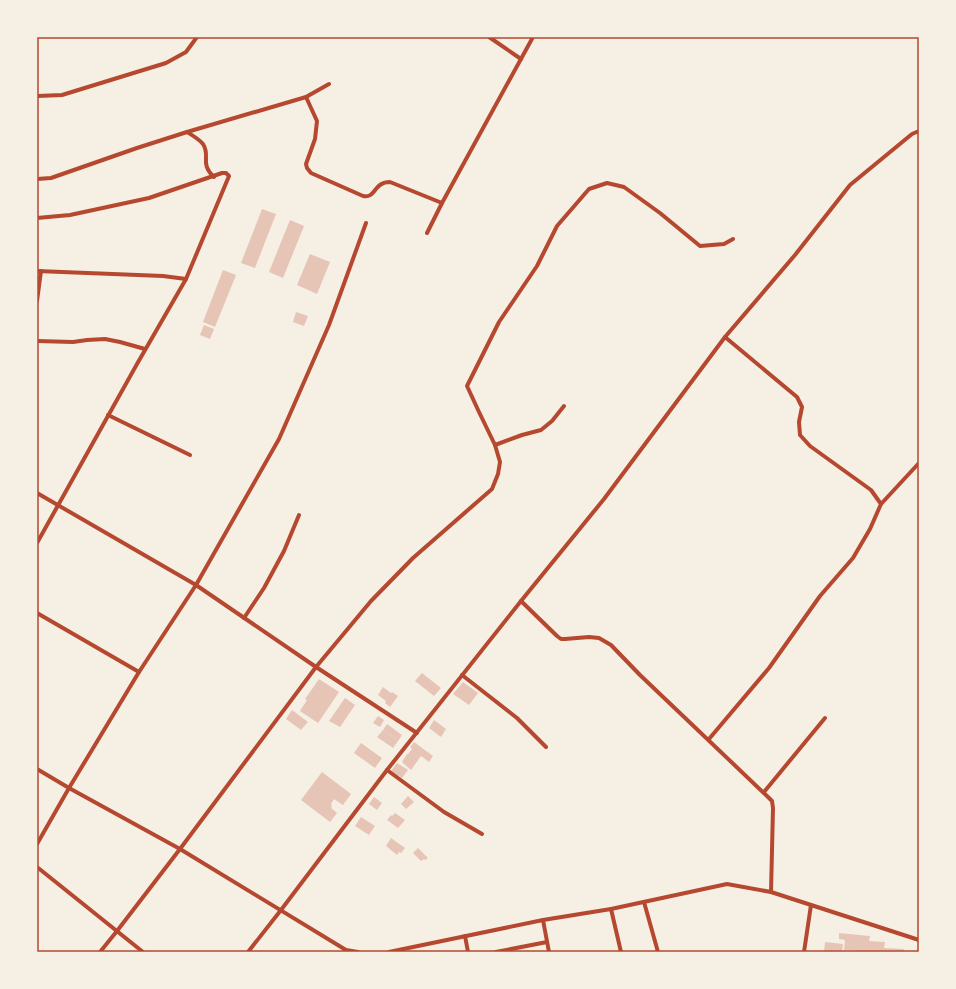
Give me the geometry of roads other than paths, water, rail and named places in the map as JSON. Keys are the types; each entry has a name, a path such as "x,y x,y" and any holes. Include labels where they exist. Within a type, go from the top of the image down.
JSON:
{"street":[{"path":"37,96 62,95 166,63 186,52 197,37"},
{"path":"489,37 521,59"},
{"path":"427,233 442,203 534,37"},
{"path":"37,180 51,178 186,132 306,97 329,84"},
{"path":"306,97 316,121 315,139 306,164 312,173 367,197 370,196 380,184 390,182 442,203"},
{"path":"248,952 387,770 604,498 725,337 795,255 850,185 912,134 919,131"},
{"path":"186,132 203,144 206,154 205,165 214,177"},
{"path":"37,218 70,215 150,198 225,173 229,176 186,279 37,543"},
{"path":"100,952 118,931 316,667 371,601 413,558 492,489 498,474 500,462 495,445 468,386 498,322 536,266 557,226 589,189 607,183 624,187 660,213 700,246 724,244 733,239"},
{"path":"37,844 138,672 196,585 279,439 329,325 366,223"},
{"path":"37,300 39,271 163,276 186,279"},
{"path":"725,337 797,397 802,407 799,422 800,435 810,446 871,490 881,504"},
{"path":"37,341 73,342 106,339 145,350"},
{"path":"495,445 541,430 552,421 564,406"},
{"path":"108,415 190,455"},
{"path":"709,740 769,668 820,596 853,558 870,529 881,504 919,463"},
{"path":"37,494 196,585 316,667 417,733"},
{"path":"244,618 264,588 284,551 299,515"},
{"path":"521,601 561,639 589,637 599,638 611,645 640,675 772,801 771,892"},
{"path":"37,613 138,672"},
{"path":"462,675 517,718 546,747"},
{"path":"764,792 825,718"},
{"path":"37,769 180,849 281,910 345,951 358,952"},
{"path":"387,770 454,819 482,834"},
{"path":"37,867 143,952"},
{"path":"390,952 543,920 611,909 727,884 771,892 919,940"},
{"path":"644,902 658,952"},
{"path":"804,952 811,905"},
{"path":"611,909 621,952"},
{"path":"543,920 550,952"},
{"path":"465,936 468,952"},
{"path":"496,952 547,942"}]}
